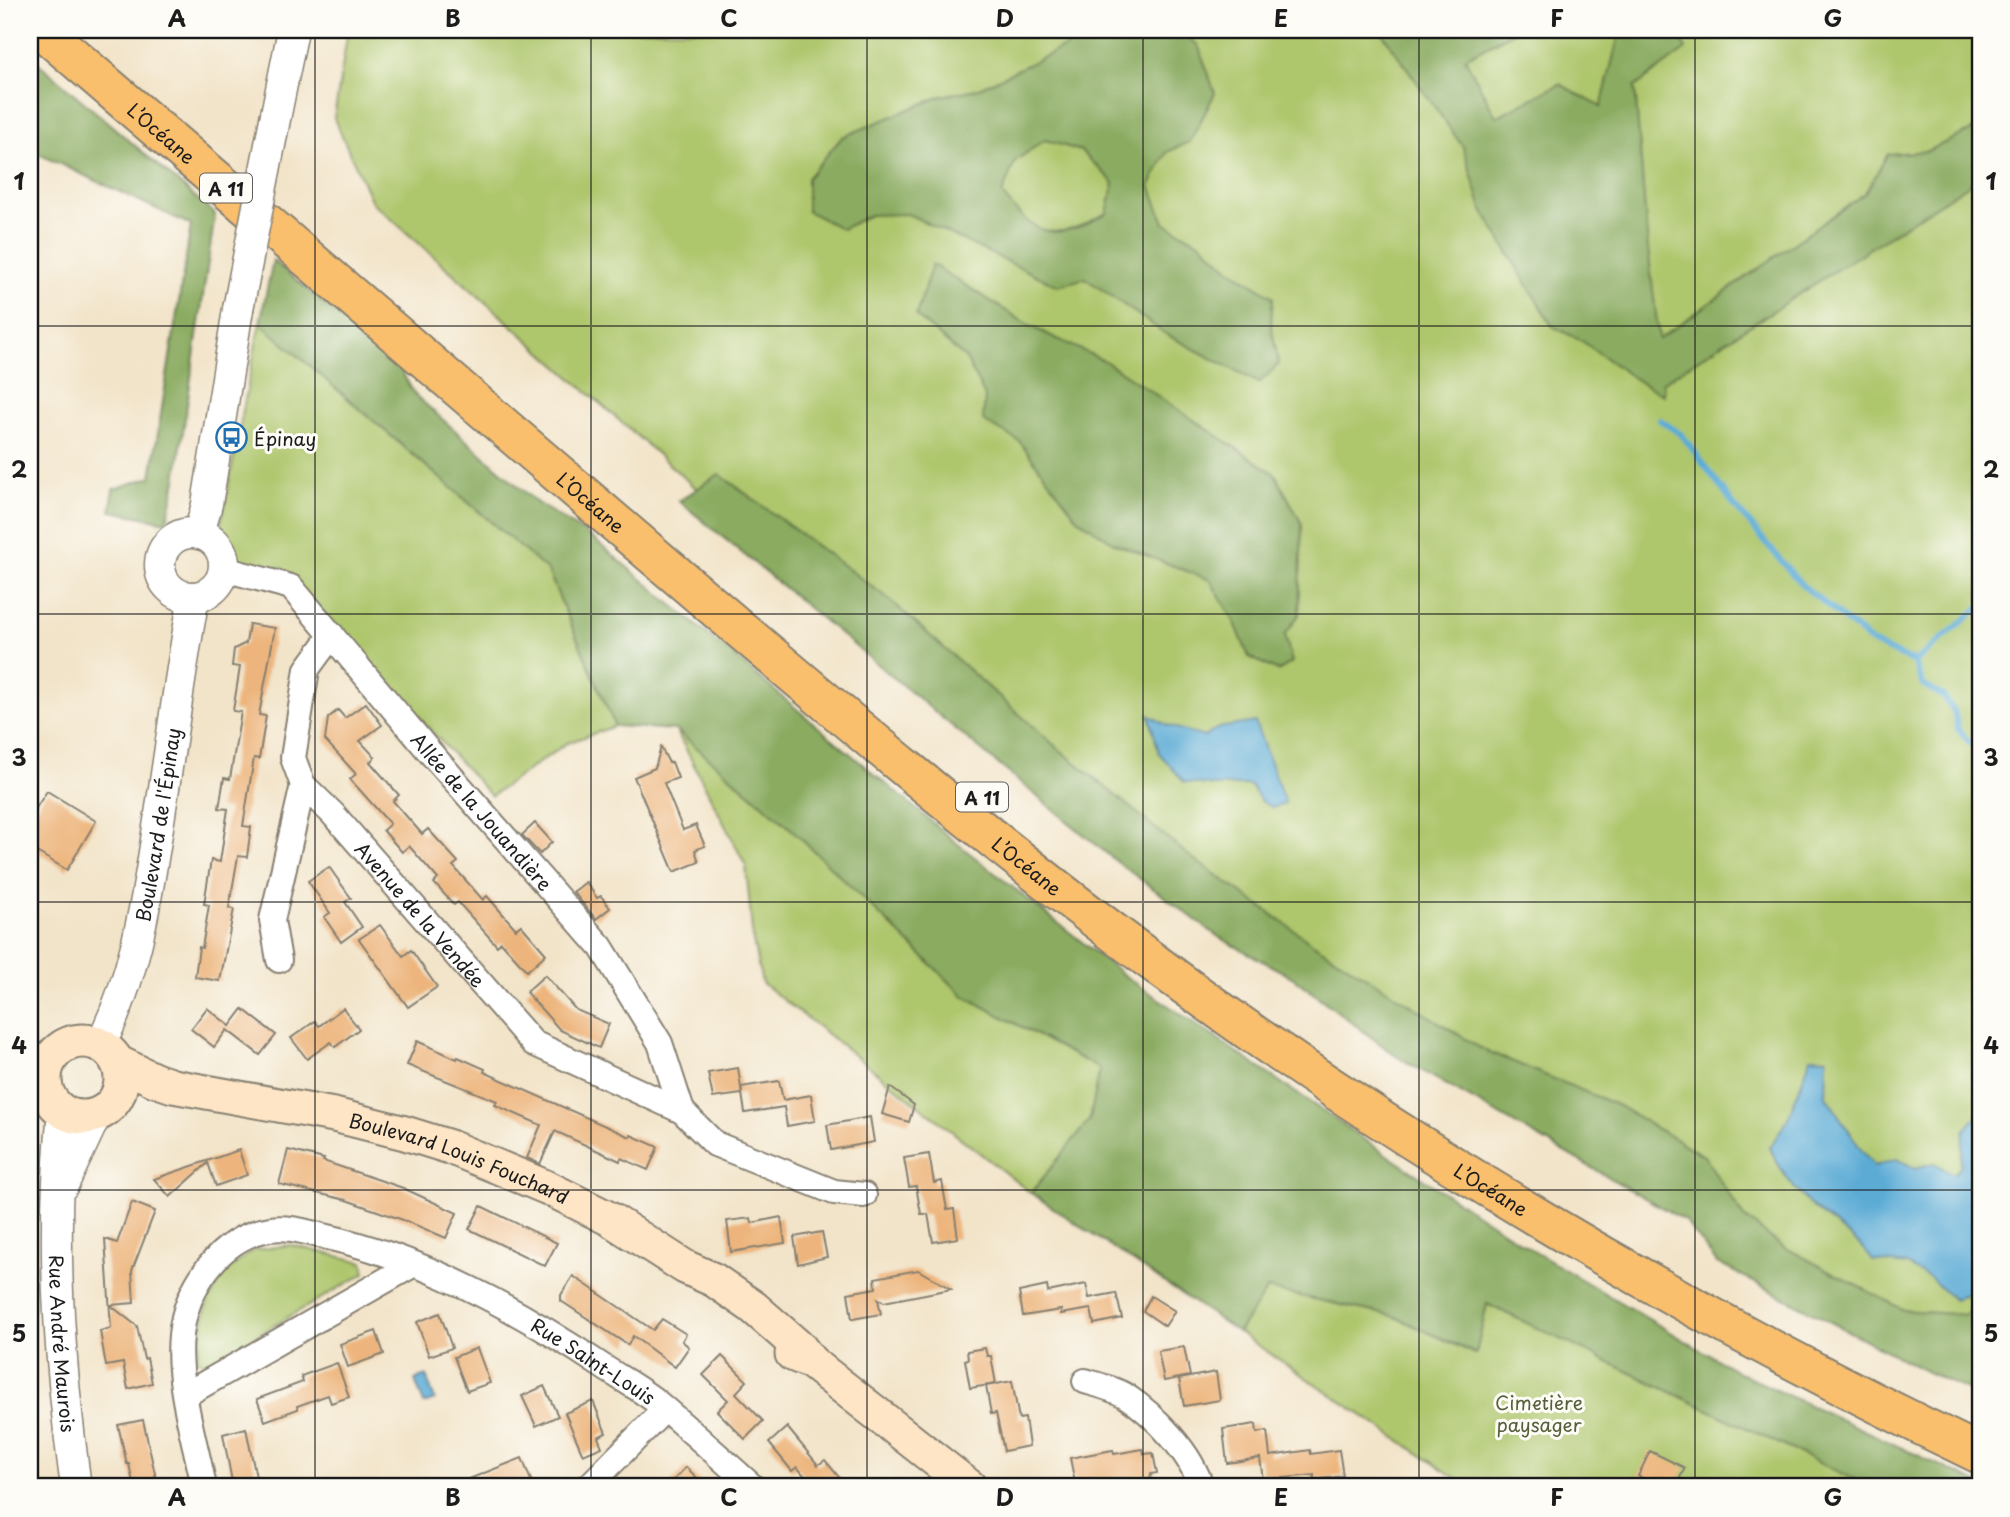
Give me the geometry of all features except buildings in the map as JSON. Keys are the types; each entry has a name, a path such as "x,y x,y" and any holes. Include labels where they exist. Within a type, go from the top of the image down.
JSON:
{"highway":[{"name":"L’Océane","path":"42,30 835,710 1023,862 1187,987 1388,1125 1557,1230 1773,1351 1980,1454"},
{"name":"L’Océane","path":"82,30 874,708 1049,850 1172,943 1367,1080 1572,1209 1772,1321 1980,1425"}],"main road":[{"path":"84,1041 108,1053 121,1071 120,1091 103,1111 79,1117 48,1105 46,1085 38,1070 55,1054 68,1045 84,1041"},
{"name":"Boulevard Louis Fouchard","path":"108,1053 155,1080 373,1124 450,1147 578,1202 685,1267 714,1280 749,1304 801,1349 811,1362 970,1487"},
{"name":"Boulevard Louis Fouchard","path":"103,1111 215,1093"}],"street":[{"path":"199,534 207,503 239,309 293,30"},
{"path":"188,533 199,534 208,538 221,551 224,569 221,580 205,595 183,596 173,592 161,574 162,552 178,537 188,533"},
{"name":"Allée de la Jouandière","path":"224,569 291,587 428,750 601,947 660,1043 682,1111"},
{"name":"Boulevard de l'Épinay","path":"108,1053 113,1020 126,984 141,923 194,597"},
{"path":"279,960 272,920 303,785 293,758 307,669 332,635"},
{"name":"Avenue de la Vendée","path":"303,785 333,814 533,1043 682,1111"},
{"name":"Rue André Maurois","path":"48,1105 58,1199 56,1284 64,1395 76,1487"},
{"name":"Rue André Maurois","path":"58,1199 68,1171 103,1111"},
{"path":"682,1111 715,1144 834,1192 863,1195"},
{"name":"Rue Saint-Louis","path":"204,1487 186,1395 181,1346 187,1307 196,1285 226,1250 242,1239 273,1228 289,1228 381,1251 451,1279 572,1346 658,1404 754,1487"},
{"path":"186,1395 414,1264"},
{"path":"1085,1381 1124,1395 1159,1423 1179,1448 1202,1487"},
{"path":"588,1487 664,1409"}],"green space":[{"path":"348,30 1980,30 1980,1360 1634,1182 791,572 372,202 334,118"},
{"path":"1100,30 1176,30 1198,45 1215,93 1190,142 1167,152 1150,185 1164,223 1201,243 1228,268 1273,297 1271,325 1279,364 1259,383 1167,335 1085,278 1058,286 908,214 870,215 842,229 807,211 807,178 842,137 941,96 977,89","holes":["1045,140 1081,151 1114,183 1107,213 1075,228 1049,231 1027,221 1002,194 1015,161"]},
{"path":"1380,30 1517,30 1465,58 1496,117 1560,84 1601,107 1620,30 1676,30 1686,49 1635,87 1648,248 1659,339 1865,193 1888,154 1927,151 1980,126 1980,177 1663,382 1664,395 1636,380 1582,341 1552,326 1482,209 1463,147"},
{"path":"30,56 215,214 176,480 167,522 111,511 113,489 151,477 191,225 30,150"},
{"path":"273,260 400,369 415,395 537,503 590,536 958,844 1125,976 1393,1159 1535,1252 1740,1373 1980,1484 1980,1487 1870,1487 1487,1304 1476,1354 1393,1316 1267,1289 1238,1332 1031,1193 1090,1119 1100,1069 964,996 787,825 676,730 615,726 548,571 260,323"},
{"path":"932,264 1030,326 1105,361 1275,474 1302,524 1299,615 1285,635 1292,662 1278,671 1249,657 1235,623 1210,580 1114,543 1078,519 1019,441 983,421 985,396 966,359 916,316"},
{"path":"260,323 548,571 615,726 567,743 491,796 282,568 234,566 221,523"},
{"path":"719,474 885,596 1053,744 1188,855 1315,945 1482,1049 1617,1105 1704,1156 1744,1217 1782,1246 1904,1310 1966,1315 1980,1294 1980,1396 1927,1372 1717,1263 1685,1221 1396,1056 1292,977 1220,938 1117,862 679,501"},
{"path":"676,730 787,825 964,996 1100,1069 1090,1119 1031,1193 762,983 753,941 746,866"},
{"path":"291,1245 363,1262 365,1273 207,1364 196,1359 207,1304 226,1271 254,1250"},
{"name":"Cimetière paysager","path":"1267,1289 1393,1316 1475,1354 1487,1304 1870,1487 1456,1487 1457,1479 1238,1332"}],"water":[{"path":"1149,715 1167,725 1204,737 1218,728 1255,722 1285,803 1273,808 1261,801 1250,785 1217,786 1184,782 1159,753"},
{"path":"1811,1057 1827,1058 1826,1096 1875,1166 1897,1159 1915,1168 1934,1163 1953,1174 1960,1168 1964,1131 1980,1113 1980,1286 1954,1300 1931,1279 1907,1265 1873,1261 1850,1237 1815,1210 1781,1170 1770,1148 1788,1118"},
{"path":"426,1376 435,1400 424,1404 415,1380"}],"waterway":[{"path":"1660,420 1682,435 1733,504 1801,584 1874,644 1914,662 1980,607"},
{"path":"1914,662 1923,685 1943,696 1954,711 1958,729 1980,751"}],"place":[{"name":"Épinay","path":"231,438"}]}
